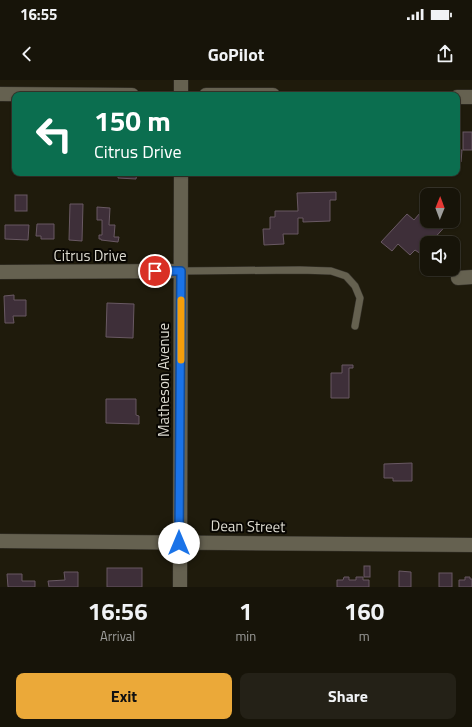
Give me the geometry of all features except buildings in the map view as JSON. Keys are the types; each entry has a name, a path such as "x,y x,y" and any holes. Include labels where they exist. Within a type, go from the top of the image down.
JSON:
{"street":[{"path":"181,80 181,92"},
{"path":"0,94 12,94"},
{"path":"460,97 472,97"},
{"name":"Matheson Avenue","path":"180,587 181,176"},
{"name":"Citrus Drive","path":"0,272 181,271"},
{"path":"458,278 472,277"},
{"name":"Dean Street","path":"0,541 472,545"}],"lane":[{"path":"181,271 331,271 346,276 355,286 360,298 355,326"}],"slow traffic":[{"path":"181,300 181,360"}],"route":[{"path":"155,271 181,271 179,543"}]}
